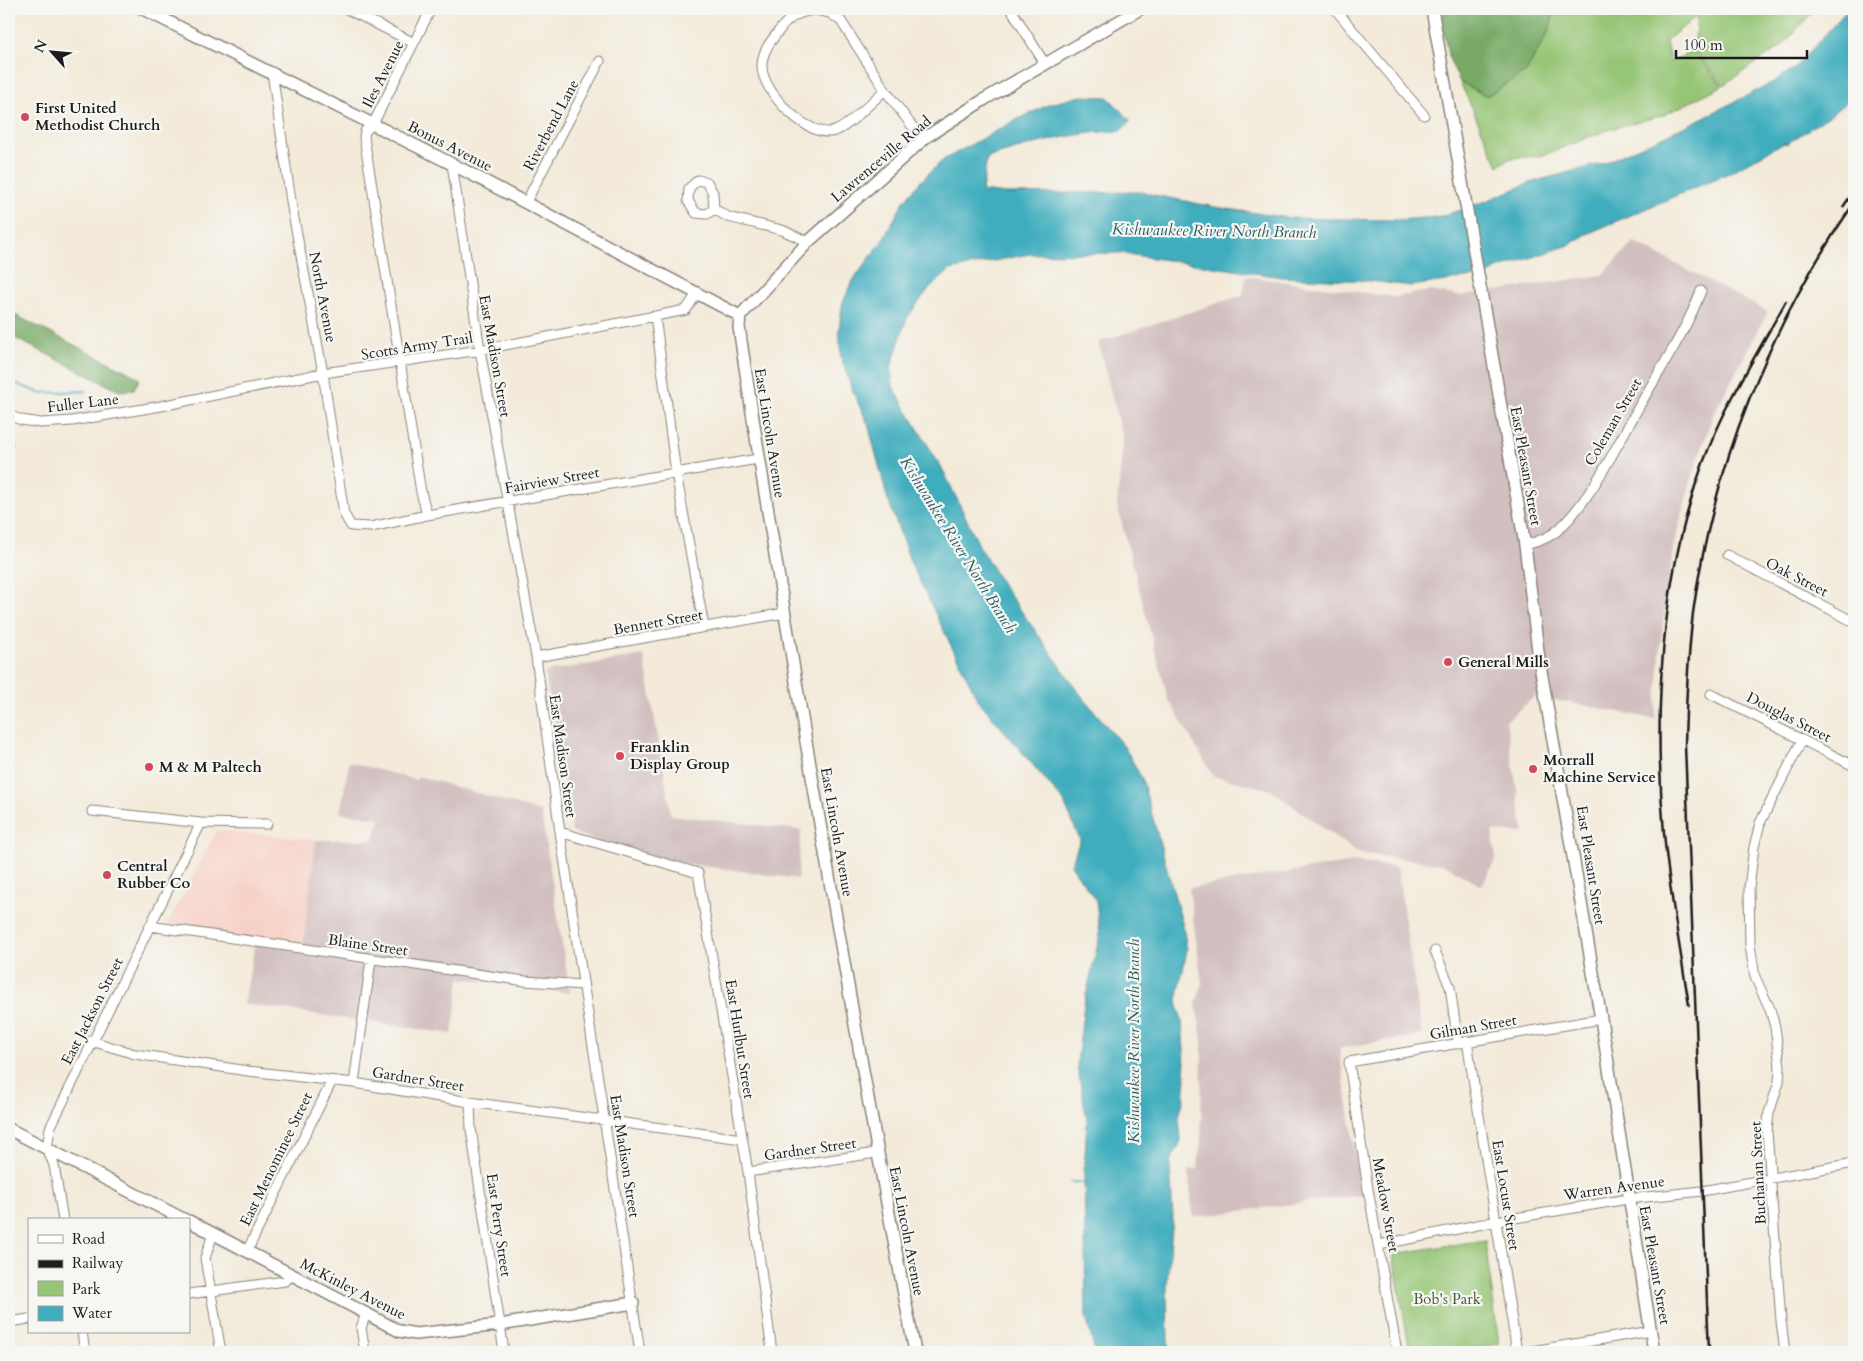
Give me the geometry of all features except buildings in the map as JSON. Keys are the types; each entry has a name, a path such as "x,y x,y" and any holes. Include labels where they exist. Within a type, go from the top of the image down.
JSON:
{"street":[{"name":"Bonus Avenue","path":"143,9 272,72 526,202 740,316"},
{"path":"347,9 414,43"},
{"name":"Iles Avenue","path":"427,515 421,492 364,137 365,131 373,124 431,9"},
{"path":"1011,9 1045,64"},
{"name":"Lawrenceville Road","path":"740,316 808,242 926,137 1045,64 1140,9"},
{"path":"1334,9 1424,115"},
{"name":"East Pleasant Street","path":"1432,9 1461,185 1525,545 1540,659 1601,1019 1628,1199 1654,1352"},
{"path":"885,90 843,127 829,132 821,132 793,115 772,94 762,74 762,59 767,46 790,18 809,11 822,11 842,21 885,90 912,126 926,137"},
{"name":"Riverbend Lane","path":"526,202 600,61"},
{"name":"North Avenue","path":"272,72 292,208 323,373 344,514 351,526"},
{"name":"East Madison Street","path":"452,164 480,350 506,502 536,657 560,832 606,1120 640,1352"},
{"path":"714,209 728,217 782,230 808,242"},
{"name":"Coleman Street","path":"1525,545 1538,542 1558,530 1578,507 1609,460 1694,311 1701,291"},
{"name":"Scotts Army Trail","path":"161,406 323,373 480,350 686,310 698,292"},
{"path":"655,316 676,473 704,627"},
{"name":"East Lincoln Avenue","path":"740,316 739,327 758,459 876,1153 915,1352"},
{"name":"Fuller Lane","path":"9,414 21,420 41,422 72,421 161,406"},
{"name":"Fairview Street","path":"351,526 371,527 427,515 758,459"},
{"name":"Oak Street","path":"1727,555 1854,622"},
{"name":"Bennett Street","path":"536,657 785,613"},
{"name":"Douglas Street","path":"1711,694 1854,766"},
{"name":"Buchanan Street","path":"1785,1352 1770,1179 1767,1120 1779,1082 1780,1066 1775,1027 1770,1009 1755,977 1750,945 1749,888 1754,847 1760,823 1802,740"},
{"path":"92,811 201,823 267,824"},
{"name":"East Jackson Street","path":"47,1149 50,1128 91,1041 201,823"},
{"name":"East Hurlbut Street","path":"560,832 698,873 748,1172 772,1352"},
{"name":"Blaine Street","path":"150,926 524,981 583,985"},
{"path":"1435,951 1450,987 1458,1043"},
{"path":"354,1083 372,960"},
{"name":"Gilman Street","path":"1349,1062 1601,1019"},
{"name":"Gardner Street","path":"91,1041 135,1054 354,1083 470,1102 742,1139"},
{"name":"East Locust Street","path":"1467,1042 1517,1352"},
{"name":"Meadow Street","path":"1349,1062 1397,1352"},
{"name":"East Menominee Street","path":"247,1251 332,1081"},
{"name":"East Perry Street","path":"470,1102 471,1129 504,1352"},
{"path":"9,1129 181,1218"},
{"path":"47,1149 54,1165 63,1218"},
{"name":"Gardner Street","path":"748,1172 876,1153"},
{"name":"Warren Avenue","path":"1379,1245 1497,1221 1628,1199 1702,1191 1854,1163"},
{"name":"McKinley Avenue","path":"190,1223 399,1331 416,1334 500,1325 633,1303"},
{"path":"212,1234 205,1258 221,1352"},
{"path":"190,1294 285,1281 292,1275"},
{"path":"364,1352 362,1328 366,1313"},
{"path":"9,1322 28,1319"},
{"path":"1526,1352 1651,1331"},
{"path":"82,1334 85,1352"}],"shaded area":[{"path":"1634,242 1768,312 1712,417 1688,491 1673,548 1661,640 1655,719 1535,696 1506,721 1524,833 1492,831 1496,858 1482,886 1442,864 1358,853 1271,790 1213,776 1168,699 1117,505 1123,439 1098,342 1243,295 1246,276 1394,297 1429,291 1461,296 1602,275"},
{"path":"644,655 671,815 801,830 798,879 647,858 572,832 545,672"},
{"path":"349,762 417,780 418,776 541,812 570,993 460,978 452,1034 244,1004 256,938 303,946 316,840 374,840 380,818 340,813"},
{"path":"217,830 316,840 303,946 167,925"},
{"path":"1353,862 1397,867 1422,1035 1339,1048 1362,1195 1193,1217 1188,1170 1198,1169 1201,1138 1202,1041 1196,1004 1202,984 1189,888"}],"green space":[{"path":"1440,9 1555,9 1549,31 1526,72 1487,96 1460,82 1448,56"},
{"path":"1555,9 1815,9 1782,46 1723,85 1694,50 1697,16 1666,41 1670,62 1693,51 1722,86 1664,115 1611,129 1541,156 1511,158 1498,166 1460,82 1487,96 1526,72 1549,31"},
{"path":"9,312 140,379 133,390 119,391 9,335"},
{"name":"Bob's Park","path":"1485,1240 1499,1344 1459,1352 1410,1352 1393,1254"}],"water":[{"name":"Kishwaukee River North Branch","path":"1848,9 1854,9 1854,96 1829,116 1788,143 1781,144 1729,173 1587,234 1567,246 1497,269 1487,275 1411,286 1370,281 1281,277 1120,253 1029,254 950,270 927,291 907,318 891,367 893,387 944,472 980,547 1002,584 1081,695 1126,749 1142,779 1183,926 1187,950 1177,1001 1182,1021 1186,1080 1184,1099 1179,1116 1181,1141 1170,1163 1173,1217 1167,1285 1168,1341 1172,1352 1095,1352 1086,1317 1084,1172 1087,1120 1077,1065 1084,1004 1100,934 1096,901 1071,865 1080,840 1064,802 978,700 911,564 888,500 868,424 852,390 841,357 839,330 842,305 851,283 881,243 904,201 920,182 943,160 1016,120 1050,104 1081,96 1108,97 1131,121 1120,131 1086,134 1053,140 987,158 982,191 1006,194 1140,192 1215,207 1290,218 1396,220 1437,217 1471,207 1532,182 1604,163 1690,124 1770,84 1795,68"}],"waterway":[{"path":"9,381 40,393 85,391"},
{"path":"9,444 16,447 9,461"},
{"path":"1071,1182 1083,1183"}],"railway":[{"path":"1843,207 1854,191"},
{"path":"1709,1352 1685,745 1693,613 1702,558 1715,504 1750,398 1771,347 1796,297 1854,203"},
{"path":"1689,1005 1669,876 1661,787 1660,693 1669,598 1689,507 1711,442 1731,401 1786,301"}],"place":[{"name":"First United Methodist Church","path":"25,117"},
{"name":"General Mills","path":"1448,662"},
{"name":"Franklin Display Group","path":"620,756"},
{"name":"M & M Paltech","path":"149,767"},
{"name":"Morrall Machine Service","path":"1533,769"},
{"name":"Central Rubber Co","path":"107,875"}]}
